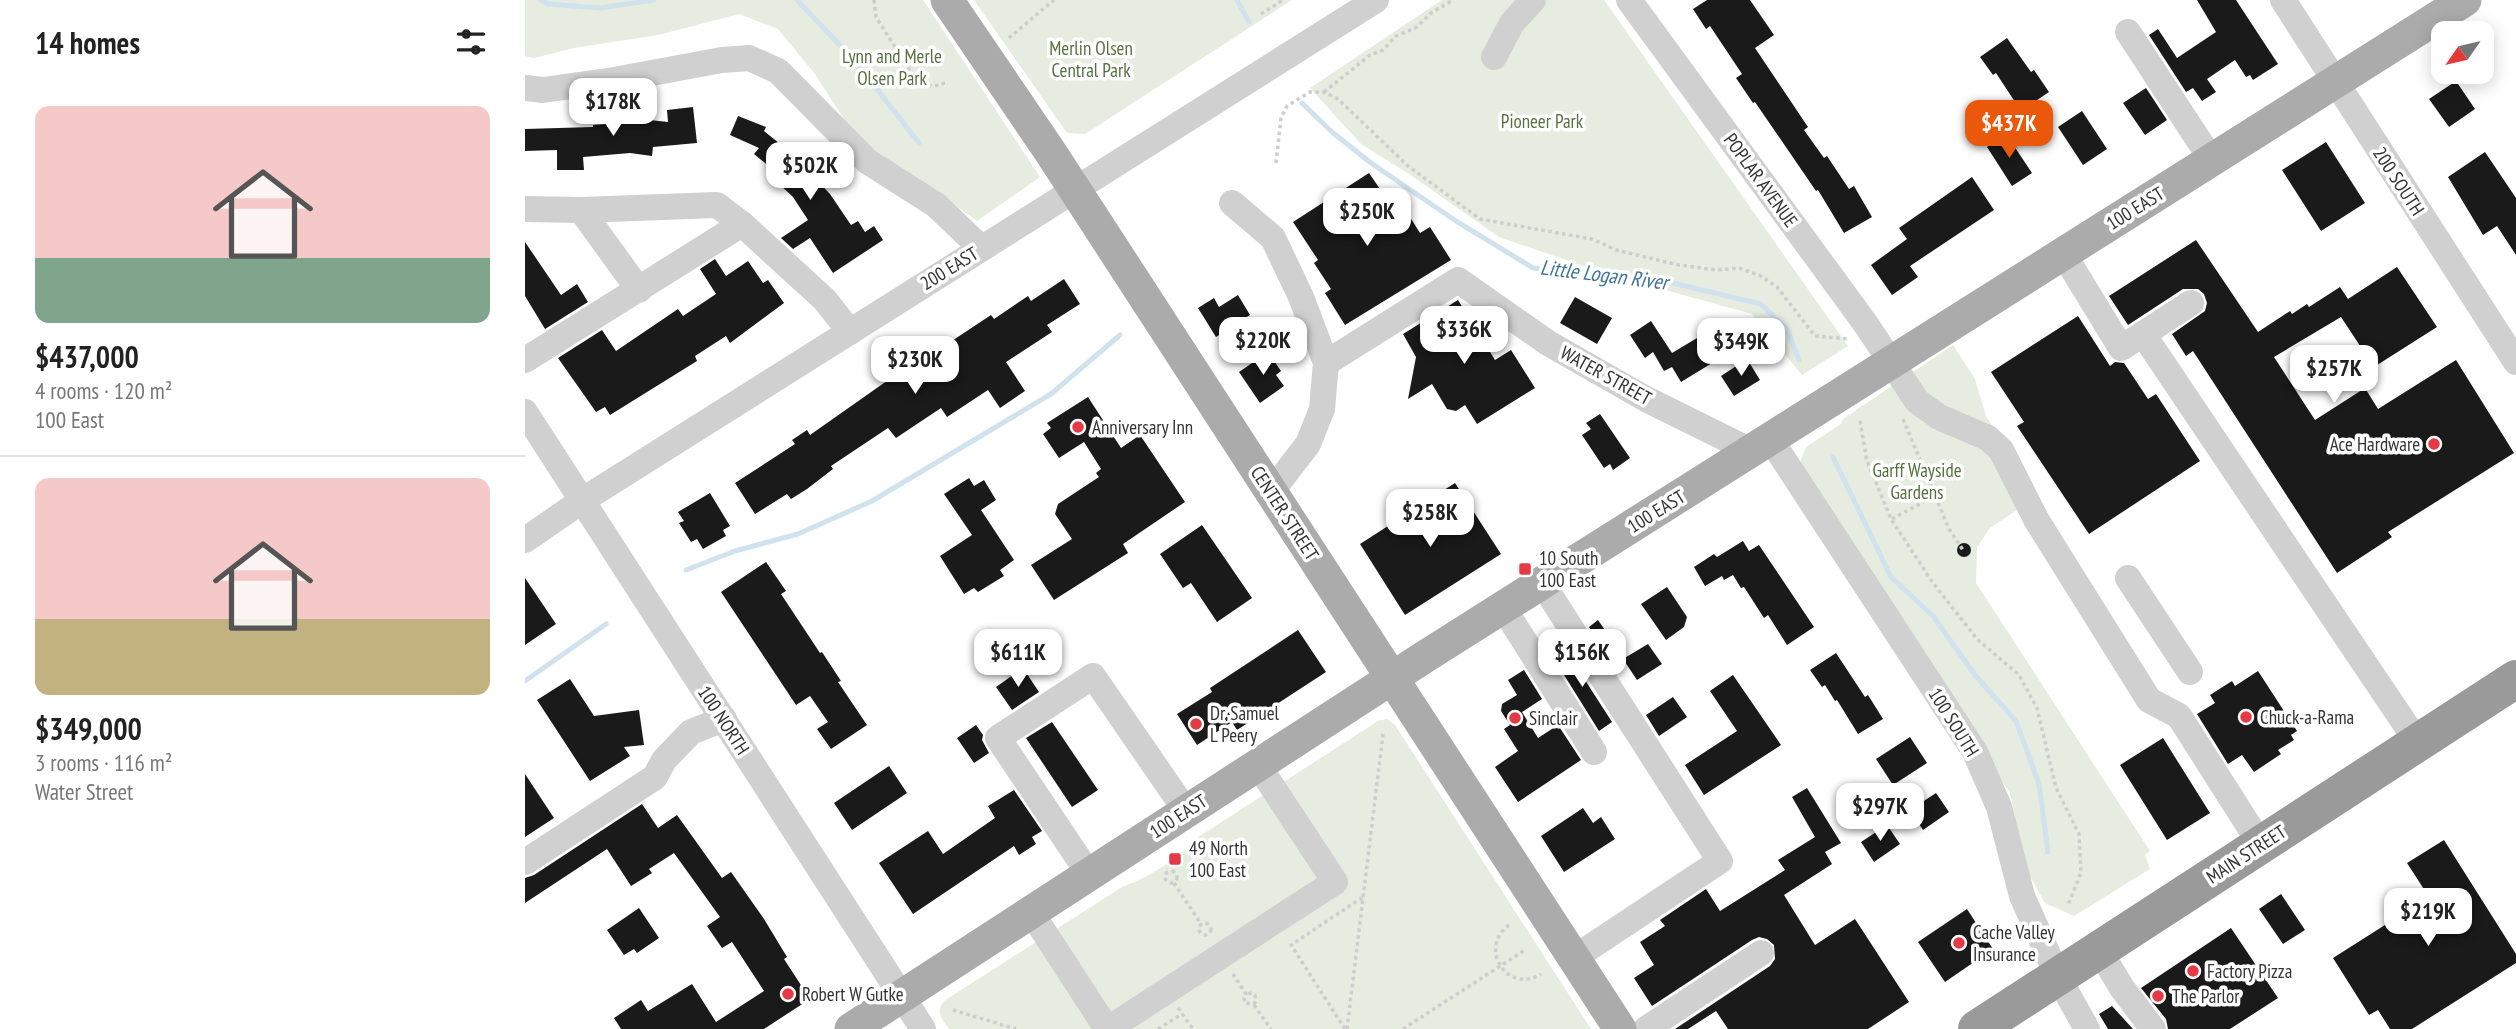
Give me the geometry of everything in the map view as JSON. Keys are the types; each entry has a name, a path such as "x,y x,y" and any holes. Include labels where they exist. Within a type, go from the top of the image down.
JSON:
{"highway":[{"name":"MAIN STREET","path":"1977,1029 2516,679"}],"main road":[{"name":"CENTER STREET","path":"947,0 1075,189 1620,1029"},
{"name":"100 EAST","path":"851,1029 1503,607 2465,0"}],"street":[{"name":"200 EAST","path":"525,540 583,500 1376,0"},
{"path":"1494,57 1512,23 1533,0"},
{"name":"POPLAR AVENUE","path":"1629,0 1849,301 1884,367 1917,401 1938,417 1988,438 2001,450 2037,521 2149,700 2179,716 2262,845"},
{"name":"200 SOUTH","path":"2283,0 2516,362"},
{"path":"2128,32 2211,159"},
{"path":"525,88 543,90 722,60 749,58 778,71 867,162 936,205 981,248"},
{"path":"1232,204 1273,238 1301,297 1326,363 1322,409 1308,444 1271,492"},
{"path":"525,209 581,210 717,205 743,224 825,300 850,332"},
{"path":"581,210 639,290"},
{"path":"525,360 743,224"},
{"path":"2063,253 2121,348 2191,303"},
{"name":"WATER STREET","path":"1326,363 1458,280 1548,343 1646,398 1771,440"},
{"path":"2143,334 2418,743"},
{"name":"100 NORTH","path":"525,412 923,1029"},
{"name":"100 SOUTH","path":"1771,440 1975,752 2000,807 2022,896 2058,977 2087,1029"},
{"path":"2128,578 2190,672"},
{"path":"1542,583 1720,861 1574,958"},
{"path":"1503,607 1594,752"},
{"path":"1089,874 998,738 1093,676 1186,811"},
{"path":"525,862 655,777 664,760 691,732 724,719"},
{"path":"1031,912 1108,1029 1335,883 1258,765"},
{"path":"2099,950 2122,988 2153,1029"},
{"path":"1646,1029 1761,953"}],"path":[{"path":"874,0 876,17 913,77 924,85 945,83"},
{"path":"1010,38 1054,0"},
{"path":"1261,14 1283,0"},
{"path":"1324,92 1370,55 1383,50 1396,36 1417,27 1431,13 1454,0"},
{"path":"1276,163 1281,118 1287,106 1310,92 1324,92 1338,99 1408,166 1481,219 1592,239 1616,250 1679,265 1716,270 1739,268 1759,275 1777,287 1815,336 1851,339"},
{"path":"1899,410 1949,529 1963,550"},
{"path":"1860,421 1867,461 1891,519 1933,583 1978,640 2019,675 2037,708 2056,788 2079,834 2081,873 2067,905"},
{"path":"1891,519 1936,495"},
{"path":"1346,1029 1383,734"},
{"path":"1174,883 1201,924"},
{"path":"1346,1029 1291,945 1363,897"},
{"path":"1509,925 1495,943 1495,957 1499,966 1511,977 1521,980 1541,974"},
{"path":"1403,1029 1525,950"},
{"path":"1254,1004 1271,1029"},
{"path":"1177,1006 1193,1029"},
{"path":"953,1010 1016,1029"},
{"path":"1158,1029 1182,1014"}],"green space":[{"name":"Lynn and Merle Olsen Park","path":"525,0 923,0 1040,177 977,221 915,176 909,179 851,130 815,74 778,29 739,14 658,35 574,48 534,58 525,56"},
{"name":"Merlin Olsen Central Park","path":"974,0 1292,0 1085,134 1067,133"},
{"name":"Pioneer Park","path":"1442,0 1604,0 1848,346 1802,375 1752,314 1604,273 1499,237 1361,144 1310,88"},
{"name":"Garff Wayside Gardens","path":"1953,345 1975,379 1986,416 2036,497 1990,528 1977,547 1976,583 2150,851 2145,855 2150,869 2074,916 2045,903 2025,867 2010,793 1872,588 1800,462 1806,447"},
{"path":"1387,719 1395,725 1591,1029 949,1029 944,1022 940,1009 944,1001 1122,887 1164,866 1200,836 1378,721"}],"building":[{"path":"1707,0 1750,0 1774,35 1755,48 1808,127 1804,130 1824,158 1827,156 1849,189 1854,186 1872,217 1844,233 1818,190 1816,191 1736,78 1742,74 1710,26 1706,29 1693,9"},
{"path":"2197,0 2236,0 2278,64 2253,80 2250,75 2246,77 2235,60 2207,79 2216,92 2202,101 2193,88 2186,92 2149,35 2158,29 2177,58 2216,32"},
{"path":"2007,38 2049,92 2021,111 1996,73 1993,75 1980,57"},
{"path":"2452,84 2458,84 2475,109 2449,127 2429,99"},
{"path":"2146,88 2167,120 2145,135 2123,103"},
{"path":"693,107 697,143 653,147 652,156 630,153 583,157 584,170 557,170 557,150 525,151 525,129 593,127 631,122 632,118 668,122 667,110"},
{"path":"2082,111 2107,149 2083,165 2058,127"},
{"path":"738,116 766,127 764,131 790,152 830,194 851,225 858,221 865,232 874,226 883,240 833,273 810,238 793,249 781,238 808,220 793,197 776,181 781,176 754,154 759,148 730,135"},
{"path":"2006,134 2032,173 2012,186 1987,147"},
{"path":"2326,142 2365,203 2321,231 2282,170"},
{"path":"2485,152 2516,198 2516,255 2497,226 2483,235 2448,177"},
{"path":"1369,173 1395,211 1403,206 1420,233 1430,227 1451,260 1345,325 1325,293 1331,289 1314,263 1318,260 1293,222"},
{"path":"1972,177 1994,210 1910,266 1918,277 1892,295 1871,265 1907,239 1899,228"},
{"path":"2196,240 2258,332 2290,311 2292,314 2307,304 2309,307 2340,287 2348,299 2397,267 2437,327 2374,367 2341,317 2274,357 2315,420 2365,388 2378,409 2456,360 2514,453 2388,532 2392,537 2337,573 2193,351 2186,356 2172,334 2205,311 2207,303 2204,294 2198,289 2183,289 2128,325 2109,296"},
{"path":"525,242 561,295 577,284 588,302 545,329 525,296"},
{"path":"715,259 726,276 748,261 763,283 768,280 784,303 730,343 726,336 695,356 697,361 610,415 605,407 596,412 558,358 602,330 616,351 678,309 683,316 716,294 700,269"},
{"path":"1064,279 1080,304 1047,325 1052,332 1006,362 1025,391 1000,408 988,390 947,417 941,408 896,438 888,428 831,466 833,469 807,489 791,499 787,494 755,514 735,483 795,444 792,440 807,430 810,435 901,371 902,374 991,315 994,319 1028,296 1031,301"},
{"path":"1238,295 1250,315 1216,337 1198,308 1214,298 1219,307"},
{"path":"1575,297 1612,318 1597,344 1560,323"},
{"path":"1458,300 1495,360 1511,350 1535,388 1477,424 1465,405 1456,411 1447,409 1432,384 1408,399 1416,357 1403,334"},
{"path":"2078,316 2110,366 2115,362 2124,363 2148,399 2156,394 2200,461 2089,534 2017,426 2024,422 1991,372"},
{"path":"1651,321 1672,353 1722,323 1730,336 1717,360 1681,382 1672,367 1664,371 1653,352 1645,358 1630,335"},
{"path":"1268,352 1281,371 1276,375 1284,386 1260,403 1239,372"},
{"path":"1747,359 1760,380 1734,396 1721,376"},
{"path":"1088,397 1121,448 1140,435 1185,502 1123,544 1128,553 1054,600 1031,565 1072,539 1055,514 1058,504 1099,477 1096,473 1101,469 1084,442 1059,458 1043,434 1051,428 1047,423"},
{"path":"1600,414 1630,458 1613,470 1610,464 1604,468 1582,435 1591,429 1586,423"},
{"path":"969,478 974,486 984,480 996,500 981,510 1014,560 1000,570 1004,576 978,592 974,588 964,594 940,556 972,535 944,494"},
{"path":"1455,483 1501,554 1405,615 1360,544"},
{"path":"710,493 730,526 723,530 726,536 703,549 697,539 691,542 679,523 684,521 678,512"},
{"path":"1202,525 1252,598 1217,622 1191,583 1183,588 1160,554"},
{"path":"1743,541 1749,551 1759,545 1814,627 1787,645 1768,615 1764,618 1733,575 1724,580 1722,576 1705,586 1694,567 1714,554 1717,557"},
{"path":"1961,543 1967,543 1971,550 1967,557 1961,557 1957,553 1957,547"},
{"path":"766,562 786,591 781,594 820,653 822,652 841,681 838,682 867,725 831,749 817,729 828,722 810,696 796,705 721,592"},
{"path":"525,578 556,624 525,645"},
{"path":"1667,587 1687,617 1684,627 1666,640 1641,604"},
{"path":"1598,620 1618,649 1608,656 1589,627"},
{"path":"1298,630 1326,672 1237,730 1232,722 1197,745 1177,714 1212,692 1210,688"},
{"path":"1648,644 1662,664 1637,680 1623,659"},
{"path":"1563,646 1612,722 1599,731 1551,654"},
{"path":"1836,653 1883,719 1858,734 1837,700 1835,701 1825,685 1822,687 1810,670"},
{"path":"1023,668 1039,692 1012,710 996,687"},
{"path":"1524,670 1542,699 1522,712 1538,738 1558,725 1581,760 1518,802 1495,767 1518,751 1504,729 1510,725 1501,711 1502,704 1517,695 1508,680"},
{"path":"2258,671 2297,731 2291,735 2294,740 2278,750 2281,754 2254,772 2242,755 2228,764 2197,714 2215,703 2210,695 2232,681 2235,686"},
{"path":"1733,675 1781,745 1704,795 1685,765 1737,731 1710,691"},
{"path":"570,679 594,716 639,710 644,745 624,747 630,756 590,781 537,700"},
{"path":"1673,697 1687,717 1659,736 1646,715"},
{"path":"1052,722 1098,790 1072,807 1026,738"},
{"path":"976,725 983,735 982,740 989,753 974,763 957,738"},
{"path":"1910,737 1927,763 1893,785 1876,759"},
{"path":"2163,738 2210,813 2167,840 2120,765"},
{"path":"889,766 907,793 852,830 834,803"},
{"path":"525,774 554,818 525,837"},
{"path":"1807,788 1841,843 1825,852 1832,864 1784,895 1815,945 1855,919 1909,1002 1868,1029 1728,1029 1716,1011 1688,1029 1675,1029 1770,966 1775,959 1774,945 1759,937 1752,940 1652,1006 1634,978 1654,965 1640,942 1665,926 1660,920 1706,889 1720,911 1785,870 1778,860 1815,837 1792,797"},
{"path":"1014,790 1042,831 1032,837 1036,844 1019,855 1014,846 913,914 879,863 928,831 943,854 995,818 988,806"},
{"path":"1936,793 1949,812 1923,830 1910,810"},
{"path":"642,804 658,828 677,815 722,878 731,872 764,919 787,957 784,959 810,999 764,1029 621,1029 614,1018 641,1000 648,1011 692,984 716,1022 764,991 732,942 722,948 707,926 720,917 674,853 649,869 652,873 631,886 607,849 525,903 525,878 534,875"},
{"path":"1583,808 1593,823 1601,817 1615,839 1564,872 1541,836"},
{"path":"1887,825 1900,844 1874,862 1861,842"},
{"path":"2444,840 2516,954 2516,963 2412,1029 2390,1029 2378,1010 2369,1015 2333,958 2429,897 2407,863"},
{"path":"2281,894 2305,930 2283,944 2259,909"},
{"path":"639,908 659,938 637,953 634,949 624,955 607,930"},
{"path":"1967,909 1993,949 1945,982 1918,942"},
{"path":"2231,928 2278,998 2230,1029 2168,1029 2166,1019 2141,988"},
{"path":"2112,1006 2133,1029 2108,1029 2099,1014"}],"waterway":[{"path":"541,0 548,4 600,8 654,0"},
{"path":"797,0 855,61 919,143"},
{"name":"Little Logan River","path":"1237,0 1249,22"},
{"name":"Little Logan River","path":"1302,103 1332,132 1371,163 1456,221 1533,268 1660,280 1761,304 1787,329 1799,360"},
{"path":"686,570 735,551 798,534 872,501 1051,394 1120,335"},
{"name":"Little Logan River","path":"1833,457 1891,577 1933,616 1975,675 2016,721 2039,784 2048,852"},
{"path":"525,681 606,624"}],"place":[{"name":"Anniversary Inn","path":"1078,427"},
{"name":"Ace Hardware","path":"2434,444"},
{"name":"10 South 100 East","path":"1525,569"},
{"name":"Chuck-a-Rama","path":"2246,717"},
{"name":"Sinclair","path":"1515,718"},
{"name":"Dr. Samuel L Peery","path":"1196,724"},
{"name":"49 North 100 East","path":"1175,859"},
{"name":"Cache Valley Insurance","path":"1959,943"},
{"name":"Factory Pizza","path":"2193,971"},
{"name":"Robert W Gutke","path":"788,994"},
{"name":"The Parlor","path":"2158,996"}]}
